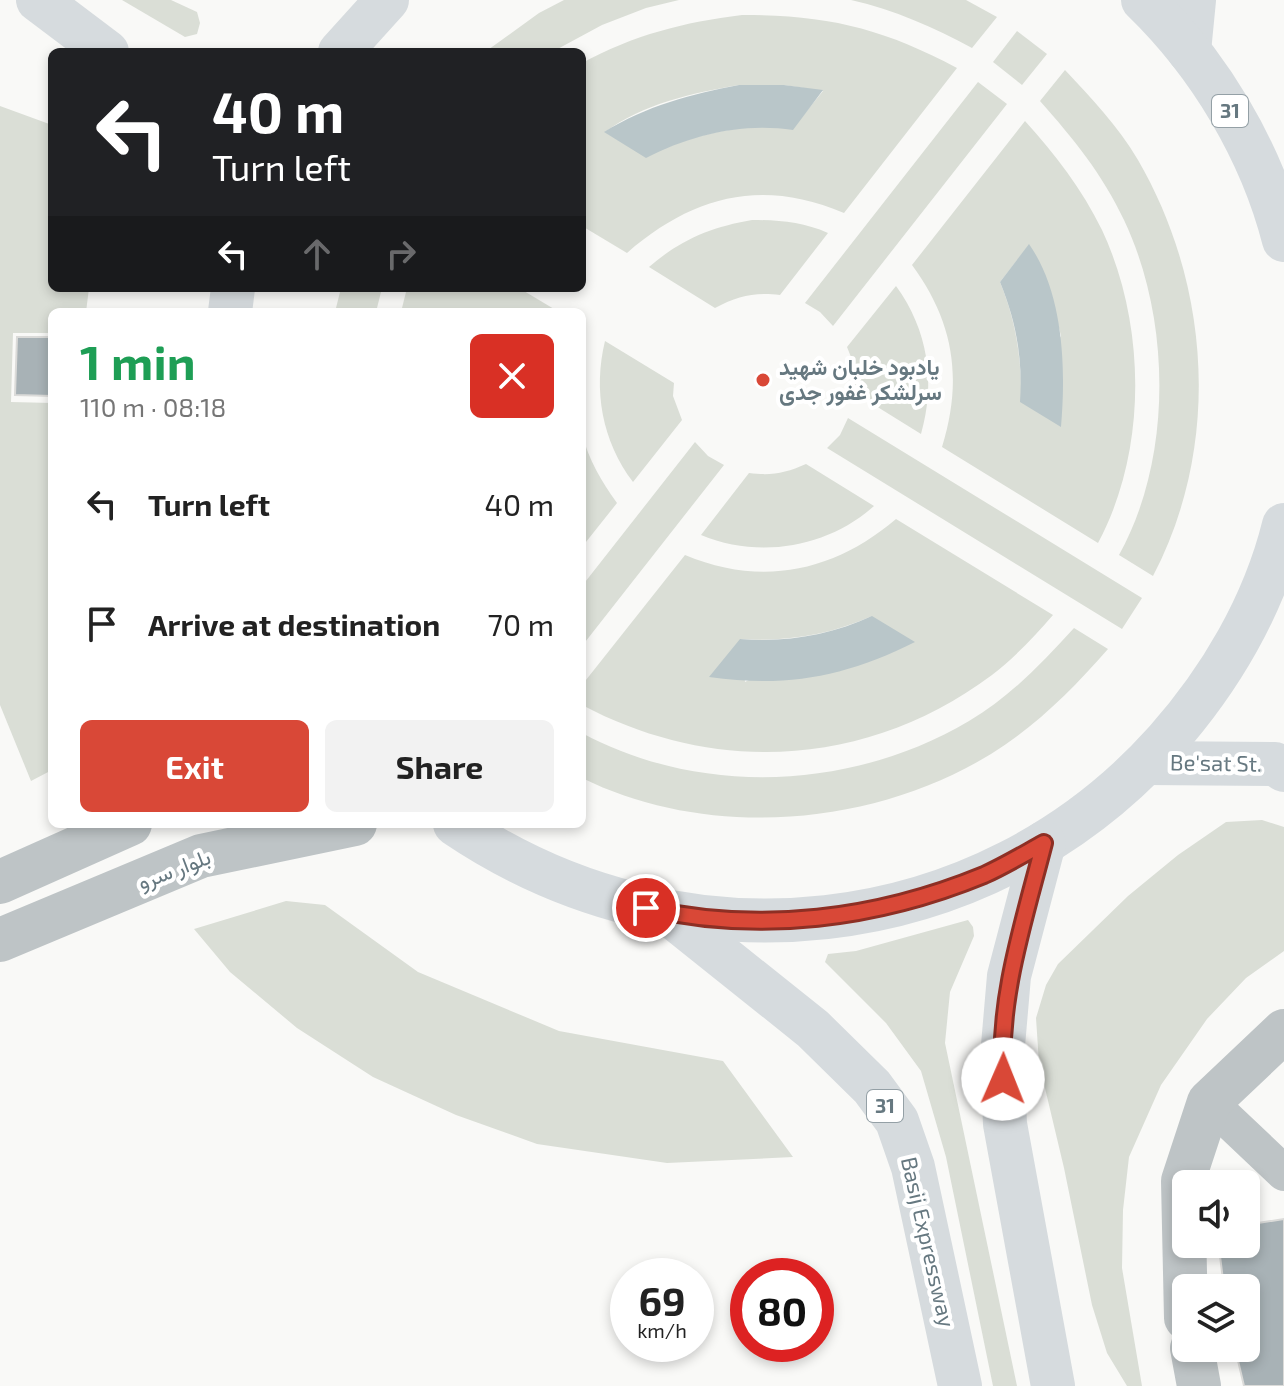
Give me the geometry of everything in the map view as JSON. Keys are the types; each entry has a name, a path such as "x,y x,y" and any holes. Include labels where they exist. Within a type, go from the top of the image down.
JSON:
{"main road":[{"path":"38,0 102,48"},
{"name":"31","path":"1143,0 1189,51 1226,104 1257,162 1284,240"},
{"path":"1189,51 1194,0"},
{"path":"343,48 377,1"},
{"name":"31","path":"461,828 485,845 543,875 604,897 668,913 732,921 797,920 862,913 925,897 986,874 1044,843 1098,806 1147,763 1190,714 1227,661 1257,603 1283,541"},
{"name":"Be'sat St.","path":"1147,763 1275,764 1284,770"},
{"path":"1044,843 1009,976 1002,1057 1005,1124 1053,1386"},
{"name":"Basij Expressway","path":"668,913 813,1029 872,1087 897,1121 913,1167 960,1386"}],"street":[{"path":"0,882 121,828"},
{"name":"بلوار سرو","path":"0,940 201,856 336,828"},
{"path":"1185,1274 1183,1181 1209,1102 1283,1034"},
{"path":"1209,1102 1284,1173"},
{"path":"1195,1362 1199,1386"}],"shaded area":[{"path":"122,0 171,0 197,12 200,23 197,34 185,37"},
{"path":"564,0 679,0 646,8 602,25 559,48 491,48 539,13"},
{"path":"851,0 966,0 997,17 972,48 913,20"},
{"path":"742,15 828,21 904,43 957,68 844,213 814,202 784,196 729,198 677,218 627,253 586,228 586,61 640,37","holes":["739,85 784,85 823,91 792,129 755,127 717,132 680,142 646,157 605,132 652,107"]},
{"path":"1017,31 1047,54 1022,85 993,62"},
{"path":"1065,70 1113,124 1138,160 1162,209 1181,260 1193,313 1198,366 1197,420 1190,474 1175,526 1153,576 1119,555 1137,517 1157,432 1157,344 1151,300 1139,259 1116,203 1086,158 1040,101"},
{"path":"978,82 1007,104 833,326 820,312 805,303"},
{"path":"739,85 784,85 823,90 793,130 755,128 717,132 646,158 604,132 669,102"},
{"path":"0,106 48,124 48,292 88,292 86,308 48,308 48,333 13,333 11,402 48,403 48,772 31,781 0,705"},
{"path":"1025,121 1086,200 1117,267 1127,305 1135,387 1133,428 1126,468 1098,543 942,447 952,398 951,352 937,308 912,265","holes":["1029,245 1050,292 1061,336 1021,402 1017,341 1000,282"]},
{"path":"752,220 791,222 828,233 780,295 746,296 715,308 649,267 672,249 697,236"},
{"path":"1029,244 1041,264 1056,309 1062,357 1061,427 1020,402 1017,340 1000,282"},
{"path":"896,286 916,320 926,357 928,395 921,434 855,393 853,362 847,347"},
{"path":"340,292 381,292 377,308 336,308"},
{"path":"406,292 526,292 552,308 402,308"},
{"path":"605,341 674,383 673,396 682,420 633,482 614,450 603,414 600,378"},
{"path":"848,418 1142,598 1122,629 827,448 840,435"},
{"path":"695,442 708,456 724,465 586,641 586,581"},
{"path":"586,447 596,470 617,503 586,542"},
{"path":"806,464 874,506 835,532 792,545 746,546 701,535 749,473 778,473"},
{"path":"896,519 1053,615 1024,647 992,675 945,706 895,728 844,744 791,751 738,751 685,743 633,728 586,707 586,680 685,555 713,565 769,572 796,569 848,551","holes":["872,616 745,682 740,639 807,636"]},
{"path":"872,616 915,642 864,664 815,677 764,681 709,677 740,639 774,640 808,636"},
{"path":"1074,628 1108,649 1053,706 991,754 944,779 895,797 843,810 789,817 735,817 682,811 631,798 586,780 586,735 628,754 676,768 726,776 777,777 827,772 876,761 924,744 984,712 1050,654"},
{"path":"1262,820 1284,827 1284,951 1246,978 1207,1019 1161,1085 1129,1157 1123,1210 1122,1268 1142,1386 1127,1386 1107,1353 1092,1305 1039,1063 1036,1018 1046,985 1058,964 1128,896 1178,855 1226,822"},
{"path":"286,901 325,905 418,972 559,1031 723,1061 793,1157 667,1163 537,1144 456,1115 373,1077 297,1028 230,972 194,929"},
{"path":"968,920 974,936 950,992 945,1043 1017,1386 993,1386 946,1157 921,1071 886,1023 825,962 828,954 856,951"}],"building":[{"path":"17,337 48,337 48,396 15,395"},
{"path":"1284,1219 1284,1386 1244,1386 1238,1362 1260,1362 1260,1274 1222,1274 1220,1258 1260,1258 1260,1223"}],"place":[{"name":"یادبود خلبان شهید سرلشکر غفور جدی","path":"763,380"}],"route":[{"path":"646,908 732,921 797,920 862,913 925,897 986,874 1044,843 1009,976 1003,1079"}]}
